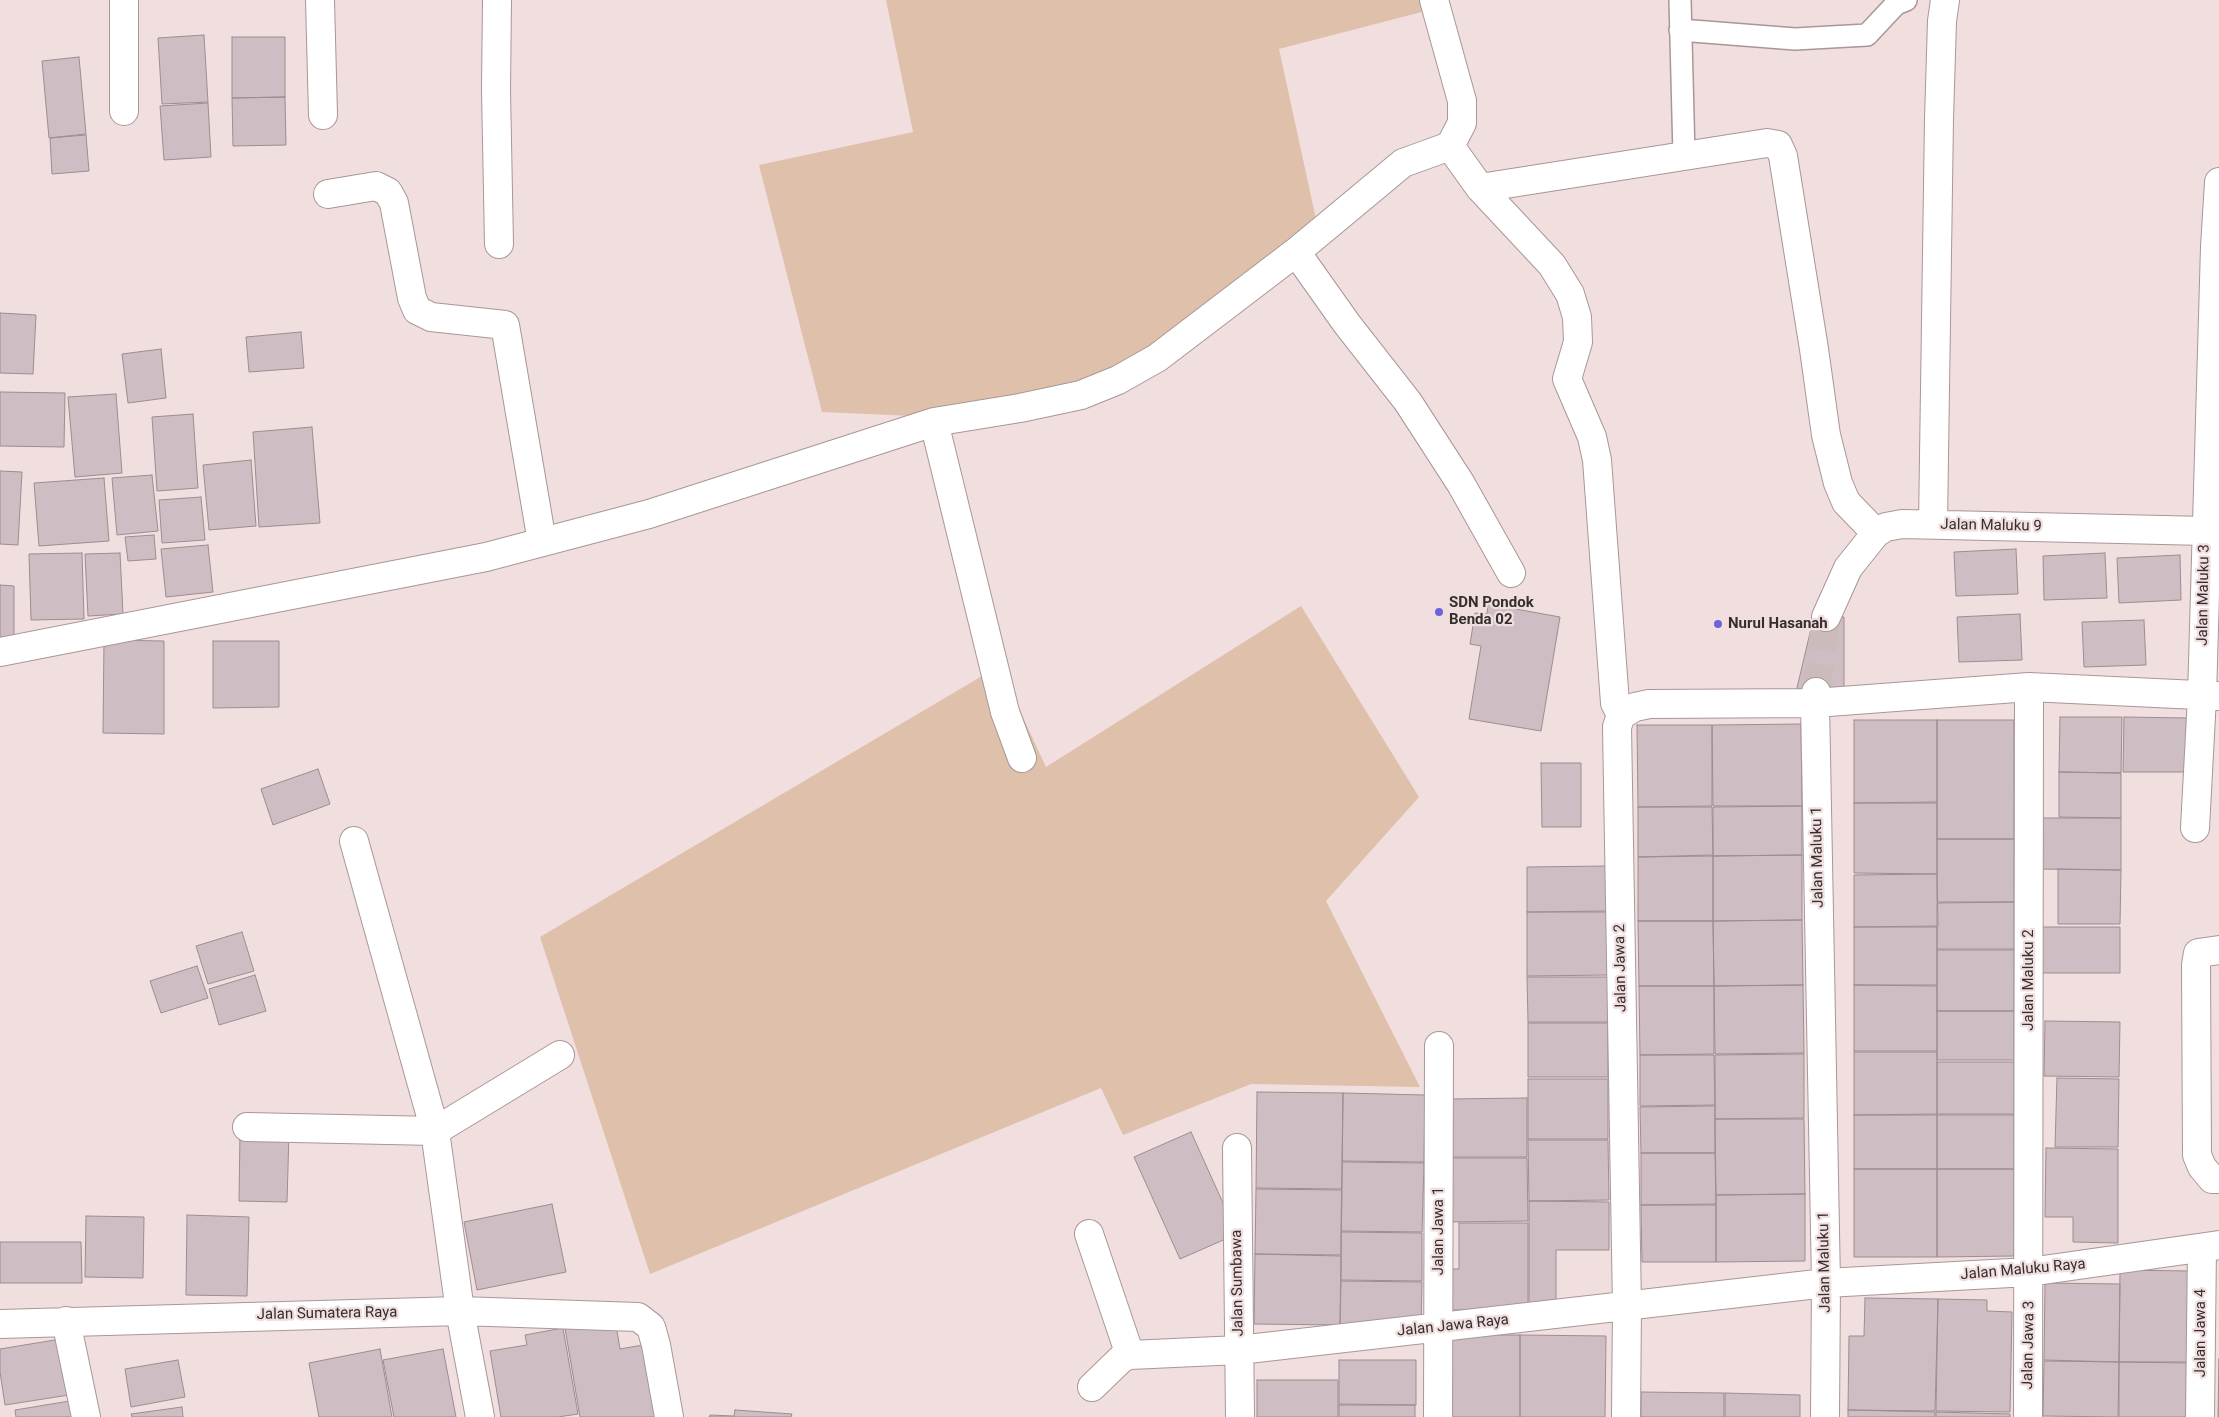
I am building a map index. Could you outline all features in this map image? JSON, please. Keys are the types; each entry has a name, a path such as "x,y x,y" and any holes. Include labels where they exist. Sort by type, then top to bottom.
{"street":[{"path":"124,0 124,111"},
{"path":"320,0 323,115"},
{"path":"497,0 496,90 499,244"},
{"path":"0,652 486,557 649,514 934,422 1020,408 1081,395 1118,380 1157,358 1296,252 1403,163 1450,146 1462,123 1462,101 1434,0"},
{"path":"1933,524 1939,119 1942,21 1945,0"},
{"path":"1480,188 1767,143 1778,145 1783,156 1826,435 1838,484 1846,502 1876,534"},
{"path":"1450,146 1480,188 1552,265 1570,294 1577,317 1578,342 1567,379 1592,437 1597,460 1615,703 1621,716 1634,707 1649,704 2029,687 2210,697"},
{"name":"Jalan Maluku 3","path":"2195,828 2210,697 2206,531 2214,247 2219,182"},
{"path":"328,194 376,186 388,192 394,203 412,298 417,310 431,317 505,325 542,542"},
{"path":"1296,252 1347,324 1408,402 1461,484 1511,573"},
{"path":"934,422 1005,712 1022,758"},
{"name":"Jalan Maluku 9","path":"1826,616 1848,568 1876,534 1886,527 1902,524 1933,524 2206,531"},
{"name":"Jalan Maluku 2","path":"2029,687 2030,1272"},
{"name":"Jalan Maluku 1","path":"1815,697 1826,1283 1825,1417"},
{"name":"Jalan Jawa 2","path":"1621,716 1617,727 1627,1307 1626,1417"},
{"path":"354,841 435,1130 460,1311 480,1417"},
{"path":"2219,950 2198,953 2196,964 2197,1155 2202,1167 2212,1180 2219,1179"},
{"name":"Jalan Jawa 1","path":"1438,1417 1439,1046"},
{"path":"247,1127 435,1130 560,1055"},
{"name":"Jalan Sumbawa","path":"1237,1148 1240,1417"},
{"path":"1089,1234 1130,1355 1122,1358 1092,1387"},
{"name":"Jalan Maluku Raya","path":"1826,1283 2030,1272 2210,1247"},
{"name":"Jalan Jawa 4","path":"2200,1417 2210,1247"},
{"name":"Jalan Jawa 3","path":"2028,1417 2030,1272"},
{"name":"Jalan Jawa Raya","path":"1130,1355 1239,1350 1826,1283"},
{"name":"Jalan Sumatera Raya","path":"0,1324 460,1311 638,1317 651,1326 669,1417"},
{"path":"66,1321 86,1417"}],"lane":[{"path":"1680,0 1684,155"},
{"path":"1680,30 1796,39 1867,36 1896,4 1906,0"}],"shaded area":[{"path":"886,0 1435,0 1437,8 1279,49 1316,219 1121,388 959,418 822,412 759,165 913,132"},
{"path":"1301,606 1419,797 1326,901 1420,1087 1251,1084 1123,1135 1101,1088 650,1274 540,937 999,666 1046,767"}],"building":[{"path":"204,35 208,102 162,104 158,38"},
{"path":"232,37 285,37 285,97 232,98"},
{"path":"79,57 86,134 49,138 42,61"},
{"path":"285,97 286,145 233,146 232,98"},
{"path":"208,103 211,157 164,160 160,106"},
{"path":"86,135 89,171 52,174 50,138"},
{"path":"0,313 36,315 33,374 0,373"},
{"path":"301,332 304,368 249,372 246,337"},
{"path":"161,349 166,398 128,403 122,354"},
{"path":"0,392 65,393 64,447 0,446"},
{"path":"116,394 122,473 75,477 68,397"},
{"path":"193,414 198,488 157,491 152,417"},
{"path":"312,427 320,523 259,527 253,432"},
{"path":"251,460 256,526 209,530 203,465"},
{"path":"0,471 22,472 18,545 0,544"},
{"path":"152,475 158,531 117,535 112,478"},
{"path":"104,478 109,541 39,546 34,483"},
{"path":"201,497 205,540 162,543 159,500"},
{"path":"154,535 156,559 128,561 125,537"},
{"path":"208,545 213,592 166,597 161,549"},
{"path":"2016,549 2018,594 1956,596 1954,552"},
{"path":"82,553 84,619 31,620 29,554"},
{"path":"120,553 123,614 88,616 85,554"},
{"path":"2105,553 2107,598 2044,600 2043,556"},
{"path":"2180,555 2181,600 2119,603 2117,558"},
{"path":"0,585 14,586 14,637 0,637"},
{"path":"1488,604 1560,617 1541,731 1469,719 1481,646 1470,644 1475,613 1487,614"},
{"path":"2020,614 2022,660 1959,662 1957,617"},
{"path":"1814,616 1844,617 1844,692 1796,692"},
{"path":"2144,620 2146,665 2084,667 2082,622"},
{"path":"104,640 164,641 164,734 103,733"},
{"path":"213,641 279,641 279,707 213,708"},
{"path":"2060,717 2122,717 2121,773 2059,772"},
{"path":"2124,717 2189,718 2189,772 2123,772"},
{"path":"1854,720 1937,720 1937,802 1854,803"},
{"path":"1937,720 2014,720 2014,839 1937,839"},
{"path":"1801,724 1802,806 1713,806 1712,725"},
{"path":"1637,725 1712,725 1712,806 1638,807"},
{"path":"1541,763 1581,763 1581,827 1542,827"},
{"path":"318,769 330,804 273,825 261,789"},
{"path":"2059,772 2121,773 2121,818 2059,817"},
{"path":"1854,803 1937,803 1937,874 1854,873"},
{"path":"1802,806 1802,855 1713,856 1713,807"},
{"path":"1638,807 1712,807 1713,855 1638,857"},
{"path":"2038,818 2121,818 2121,870 2038,869"},
{"path":"1937,839 2014,839 2014,902 1937,902"},
{"path":"1802,855 1802,920 1713,921 1713,856"},
{"path":"1713,856 1713,921 1638,921 1638,857"},
{"path":"1607,866 1608,911 1527,912 1527,867"},
{"path":"2058,869 2121,870 2120,924 2058,924"},
{"path":"1937,874 1938,926 1854,927 1854,875"},
{"path":"2014,902 2014,949 1937,949 1937,903"},
{"path":"1527,912 1608,912 1608,975 1527,976"},
{"path":"1802,920 1803,985 1714,986 1713,921"},
{"path":"1638,921 1713,921 1714,986 1639,986"},
{"path":"1854,927 1937,927 1937,985 1854,985"},
{"path":"2041,927 2120,927 2120,973 2041,973"},
{"path":"242,932 254,971 208,984 196,946"},
{"path":"1937,950 2014,950 2014,1011 1937,1011"},
{"path":"197,966 208,998 161,1013 150,981"},
{"path":"255,975 266,1011 219,1025 209,989"},
{"path":"1527,977 1608,977 1608,1022 1528,1022"},
{"path":"1803,985 1804,1053 1715,1054 1714,986"},
{"path":"1854,985 1937,986 1937,1051 1854,1051"},
{"path":"1639,986 1714,986 1714,1054 1640,1055"},
{"path":"1937,1011 2014,1011 2014,1060 1937,1060"},
{"path":"2045,1021 2120,1022 2119,1077 2044,1076"},
{"path":"1528,1023 1608,1023 1608,1077 1528,1077"},
{"path":"1854,1052 1937,1052 1937,1114 1854,1115"},
{"path":"1804,1054 1804,1118 1715,1119 1715,1055"},
{"path":"1640,1055 1714,1055 1715,1105 1640,1106"},
{"path":"1937,1062 2014,1062 2014,1114 1937,1114"},
{"path":"2057,1078 2119,1079 2118,1147 2055,1147"},
{"path":"1528,1079 1608,1079 1608,1139 1528,1139"},
{"path":"1257,1092 1343,1093 1342,1189 1256,1188"},
{"path":"1343,1093 1425,1095 1424,1162 1342,1161"},
{"path":"1527,1098 1527,1157 1449,1157 1448,1099"},
{"path":"1715,1106 1715,1153 1641,1153 1640,1107"},
{"path":"1854,1115 1937,1115 1937,1169 1854,1169"},
{"path":"1937,1115 2014,1115 2014,1169 1937,1169"},
{"path":"1715,1119 1804,1119 1805,1194 1716,1195"},
{"path":"240,1132 289,1133 287,1202 239,1201"},
{"path":"1191,1132 1237,1234 1180,1259 1134,1157"},
{"path":"1528,1140 1608,1140 1609,1200 1529,1201"},
{"path":"2046,1148 2118,1149 2118,1243 2073,1242 2073,1217 2045,1217"},
{"path":"1641,1153 1715,1153 1716,1204 1641,1205"},
{"path":"1449,1158 1527,1158 1528,1221 1449,1222"},
{"path":"1342,1162 1424,1163 1422,1232 1341,1231"},
{"path":"1854,1169 1937,1169 1937,1257 1854,1257"},
{"path":"1937,1169 2014,1169 2014,1256 1937,1257"},
{"path":"1256,1189 1342,1190 1341,1255 1255,1254"},
{"path":"1805,1194 1805,1261 1716,1262 1716,1195"},
{"path":"1529,1201 1609,1202 1609,1250 1556,1250 1556,1310 1529,1310"},
{"path":"552,1204 566,1272 477,1290 464,1222"},
{"path":"1641,1205 1716,1205 1716,1262 1642,1262"},
{"path":"187,1215 249,1217 247,1296 186,1295"},
{"path":"86,1216 144,1217 143,1278 85,1277"},
{"path":"1459,1223 1528,1223 1528,1310 1449,1310 1448,1269 1459,1269"},
{"path":"1341,1232 1422,1233 1422,1281 1341,1280"},
{"path":"0,1242 81,1242 82,1283 0,1283"},
{"path":"1255,1254 1341,1256 1340,1325 1254,1324"},
{"path":"2120,1270 2191,1271 2190,1362 2119,1362"},
{"path":"1341,1281 1422,1282 1421,1326 1340,1325"},
{"path":"2045,1283 2120,1284 2119,1362 2044,1360"},
{"path":"1865,1298 1938,1299 1935,1411 1848,1410 1849,1336 1864,1336"},
{"path":"1938,1299 1987,1300 1987,1311 2012,1312 2010,1412 1936,1411"},
{"path":"615,1319 620,1349 649,1344 661,1417 580,1417 565,1328"},
{"path":"563,1328 578,1414 558,1417 501,1417 490,1351 527,1345 525,1335"},
{"path":"1450,1335 1520,1335 1520,1417 1449,1417"},
{"path":"1520,1335 1606,1336 1605,1417 1520,1417"},
{"path":"61,1339 69,1395 5,1405 0,1372 0,1349"},
{"path":"380,1349 392,1417 319,1417 309,1363"},
{"path":"443,1349 456,1417 394,1417 383,1360"},
{"path":"2219,1359 2219,1417 2218,1417"},
{"path":"178,1360 185,1397 131,1407 125,1369"},
{"path":"1339,1360 1416,1360 1416,1405 1339,1404"},
{"path":"2044,1361 2119,1362 2118,1417 2043,1416"},
{"path":"2119,1362 2190,1363 2189,1417 2119,1417"},
{"path":"1257,1380 1338,1380 1338,1417 1257,1417"},
{"path":"1641,1392 1724,1393 1724,1417 1641,1417"},
{"path":"1725,1393 1800,1395 1800,1417 1725,1417"},
{"path":"76,1400 79,1417 16,1417 15,1410"},
{"path":"1339,1405 1415,1405 1415,1417 1339,1417"},
{"path":"182,1407 183,1417 132,1417 131,1414"},
{"path":"735,1410 792,1414 791,1417 709,1417 710,1415 734,1416"},
{"path":"1848,1410 1935,1412 1935,1417 1848,1417"},
{"path":"1936,1412 2010,1414 2010,1417 1936,1417"}],"tunnel":[{"path":"1816,692 1826,617"}],"place":[{"name":"SDN Pondok Benda 02","path":"1439,612"},
{"name":"Nurul Hasanah","path":"1718,624"}]}
